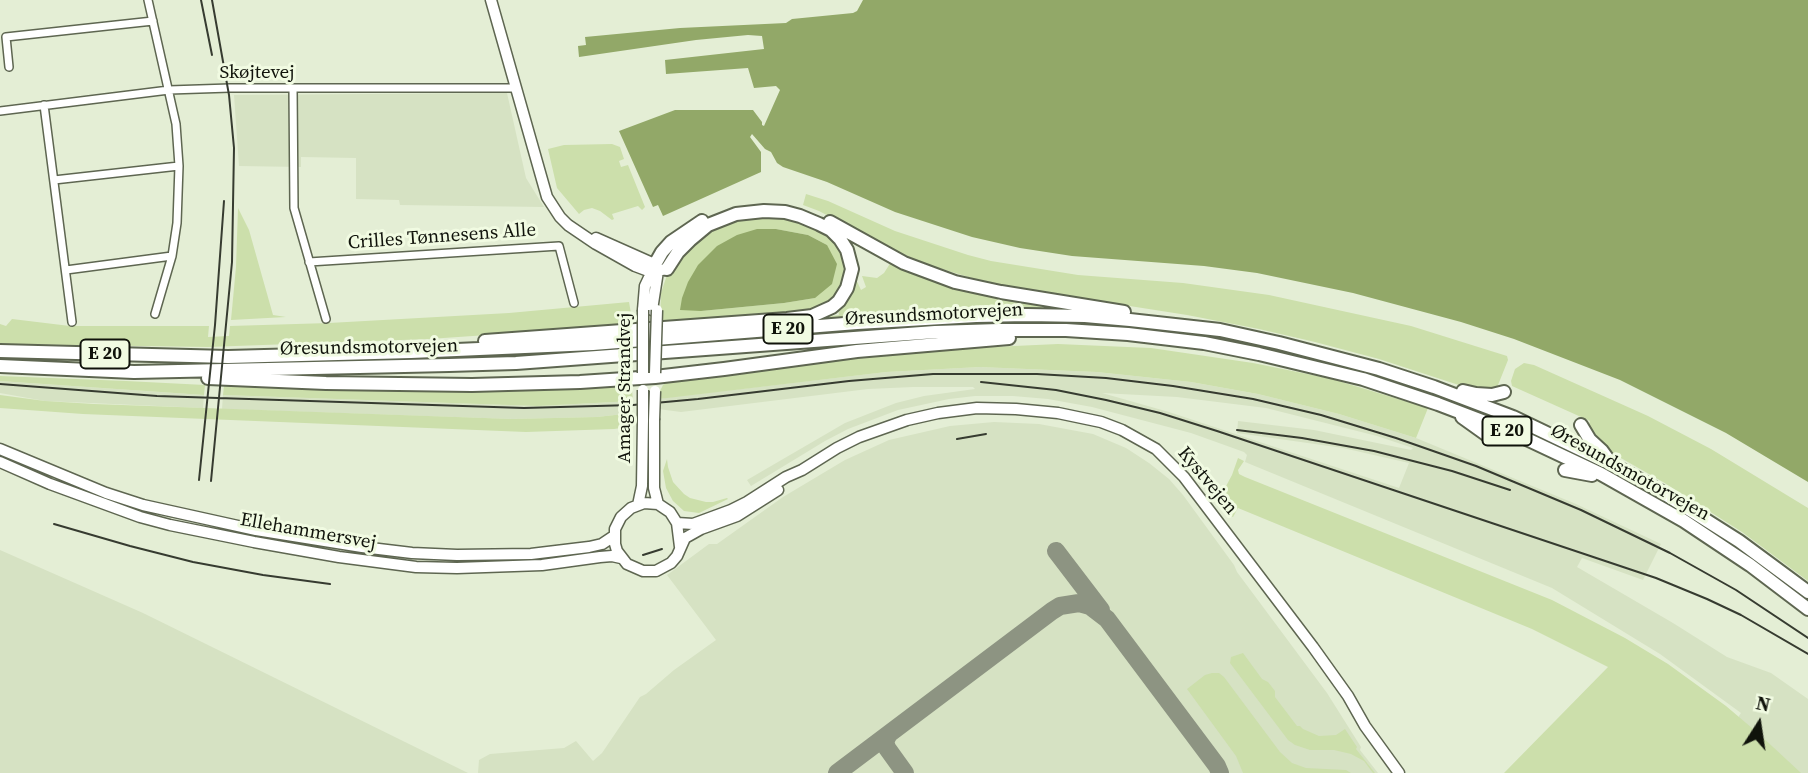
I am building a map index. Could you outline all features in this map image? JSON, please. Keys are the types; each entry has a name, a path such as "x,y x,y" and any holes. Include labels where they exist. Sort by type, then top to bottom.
{"highway":[{"path":"657,269 662,252 671,242 707,218 745,206 775,205 811,213 904,263 955,282 1220,330"},
{"path":"355,352 806,317 821,313 839,301 847,288 852,269 847,250 831,230 800,216 764,211 736,214 709,225 657,269"},
{"name":"Øresundsmotorvejen","path":"0,351 218,357 411,352 580,345 976,316 1085,316 1220,330 1339,358 1434,387 1513,417 1613,465 1698,514 1808,592"},
{"name":"Øresundsmotorvejen","path":"0,366 134,372 516,363 986,330 1066,330 1170,339 1259,354 1363,379 1514,433 1617,483 1684,521 1808,609"},
{"path":"134,372 245,380 472,385 649,380 857,351 1001,338 1170,339"},
{"path":"1434,387 1452,387 1476,394 1492,395 1504,392"},
{"path":"1438,404 1440,408 1461,416 1490,437"},
{"path":"1581,425 1590,440 1613,465"},
{"path":"1565,470 1583,472 1617,483"}],"street":[{"path":"148,0 176,124 179,166 177,223 172,256 155,314"},
{"path":"491,0 540,176 555,200 574,222 597,238 657,269"},
{"path":"9,67 6,37 153,21"},
{"path":"293,88 294,208 326,319"},
{"name":"Skøjtevej","path":"0,111 169,90 515,88"},
{"path":"44,105 72,321"},
{"path":"54,180 179,166"},
{"name":"Crilles Tønnesens Alle","path":"309,262 559,246 574,303"},
{"path":"66,270 172,256"},
{"name":"Amager Strandvej","path":"638,505 642,486 643,420 655,344 645,286 657,269"},
{"name":"Amager Strandvej","path":"657,269 659,288 651,310 649,380 654,420 654,488 658,504"},
{"name":"Kystvejen","path":"677,523 693,524 720,515 747,502 837,448 907,420 976,408 1058,413 1101,422 1156,449 1184,477 1313,647 1399,773"},
{"name":"Ellehammersvej","path":"0,449 106,493 143,505 256,530 362,547 412,553 531,554 589,547 602,544 614,536"},
{"name":"Ellehammersvej","path":"0,462 50,484 170,525 356,559 416,567 489,568 542,565 612,556 621,558"},
{"name":"Kystvejen","path":"680,547 685,538 701,529 753,507 795,478 802,470"},
{"path":"50,484 54,472"},
{"path":"658,504 670,512 677,523 680,547 677,556 671,563 656,570 635,569 621,558 617,551 614,536 617,523 626,512 638,505 658,504"},
{"path":"139,516 143,505"}],"shaded area":[{"path":"863,0 1808,0 1808,482 1726,433 1620,380 1514,339 1353,293 1257,273 1204,266 1072,256 972,237 895,212 827,182 783,167 752,134 750,137 761,152 761,172 663,216 658,205 653,207 619,131 675,110 753,110 764,126 780,90 776,86 754,88 748,68 666,74 665,60 764,49 762,36 696,40 579,57 578,46 586,45 585,37 680,28 786,23 792,19 853,13"},
{"path":"507,93 526,178 544,207 400,205 399,200 356,199 356,158 301,157 301,167 239,166 234,95"},
{"path":"612,144 620,147 624,159 619,161 621,167 628,165 645,207 642,210 638,206 612,214 612,220 592,208 579,214 557,188 548,149 564,145"},
{"path":"806,194 895,231 991,261 1078,275 1183,283 1269,295 1411,326 1507,356 1508,360 1496,390 1468,388 1379,359 1259,329 982,281 925,264 803,205"},
{"path":"238,208 249,230 273,315 286,317 231,320"},
{"path":"753,216 784,217 827,234 844,257 846,273 834,298 820,307 804,312 660,323 661,293 667,275 679,258 703,235 734,220","holes":["776,229 808,235 827,245 815,298 701,311"]},
{"path":"757,229 776,229 808,235 827,245 837,264 832,284 815,298 701,311 680,310 688,282 698,265 717,246 737,235"},
{"path":"891,262 1100,311 1000,308 883,313 811,321 839,315 838,310 831,311 854,275 861,290 866,287 862,276 877,278"},
{"path":"629,302 633,325 429,339 208,347 0,344 0,324 6,326 12,319 70,326 209,326 208,337 229,336 230,326 509,313"},
{"path":"1058,344 1151,348 1253,363 1332,379 1428,408 1416,438 1339,414 1258,394 1191,382 1097,372 980,367 886,372 659,399 663,385 669,381 743,374 877,354"},
{"path":"1524,363 1648,416 1711,449 1808,508 1808,581 1742,532 1605,449 1587,429 1590,421 1512,386 1515,369"},
{"path":"980,367 1097,372 1191,382 1258,394 1339,414 1416,438 1576,504 1661,544 1643,580 1582,558 1577,567 1727,657 1771,673 1808,699 1808,773 1796,773 1737,719 1741,713 1660,654 1552,588 1245,462 1247,455 1244,452 1191,433 1092,407 1048,399 975,396 949,399 898,410 848,429 751,486 747,480 845,423 896,403 975,389 868,389 681,412 658,409 659,399 671,397 886,372","holes":["1102,393 1177,397 1266,408 1377,436 1413,448 1411,450 1314,430 1238,421 1237,433 1343,448 1409,463 1399,488 1169,412"]},
{"path":"0,376 205,385 204,395 0,381"},
{"path":"0,381 204,395 203,408 45,401 0,393"},
{"path":"621,384 632,390 633,401 537,406 223,395 224,386 444,390"},
{"path":"0,395 94,404 512,419 624,414 627,427 526,432 83,414 0,408"},
{"path":"223,395 537,406 633,401 633,413 597,417 512,419 222,409"},
{"path":"994,422 1039,424 1093,434 1126,448 1169,479 1327,693 1361,747 1360,750 1378,773 478,773 479,760 490,754 564,748 576,741 593,761 602,753 640,697 716,640 667,575 709,544 717,544 783,497 845,460 889,440 950,426"},
{"path":"1238,458 1244,461 1238,470 1239,474 1245,477 1552,600 1625,638 1668,664 1726,706 1801,773 1504,773 1608,667 1532,629 1238,508 1233,517 1228,515 1190,467 1191,463 1196,465 1213,487 1222,490 1232,475"},
{"path":"667,459 673,482 690,498 706,502 728,499 699,513 684,511 673,501 666,488 663,471"},
{"path":"0,550 143,613 468,773 0,773"},
{"path":"1243,653 1262,679 1275,691 1275,697 1297,726 1319,736 1336,735 1345,729 1356,749 1375,773 1364,761 1351,754 1334,750 1310,750 1288,740 1230,663 1231,657"},
{"path":"1212,673 1219,673 1224,677 1280,752 1292,763 1306,768 1346,770 1351,773 1243,773 1236,756 1187,689"}],"taxiway":[{"path":"1056,551 1101,610"},
{"path":"837,773 1052,611 1060,606 1079,603 1090,606 1107,619 1220,773"},
{"path":"889,734 885,741 887,748 905,773"}],"railway":[{"path":"201,0 212,55"},
{"path":"211,481 232,262 234,148 229,95 212,0"},
{"path":"199,480 215,325 224,201"},
{"path":"0,384 157,396 524,408 633,405 933,374 1037,374 1173,386 1253,399 1321,415 1476,466 1581,510 1670,553 1736,590 1808,638"},
{"path":"981,382 1056,390 1106,400 1217,431 1656,578 1741,615 1808,654"},
{"path":"1237,430 1374,451 1452,471 1510,490"},
{"path":"957,439 986,434"},
{"path":"54,524 193,562 330,584"},
{"path":"643,555 662,549"}]}
